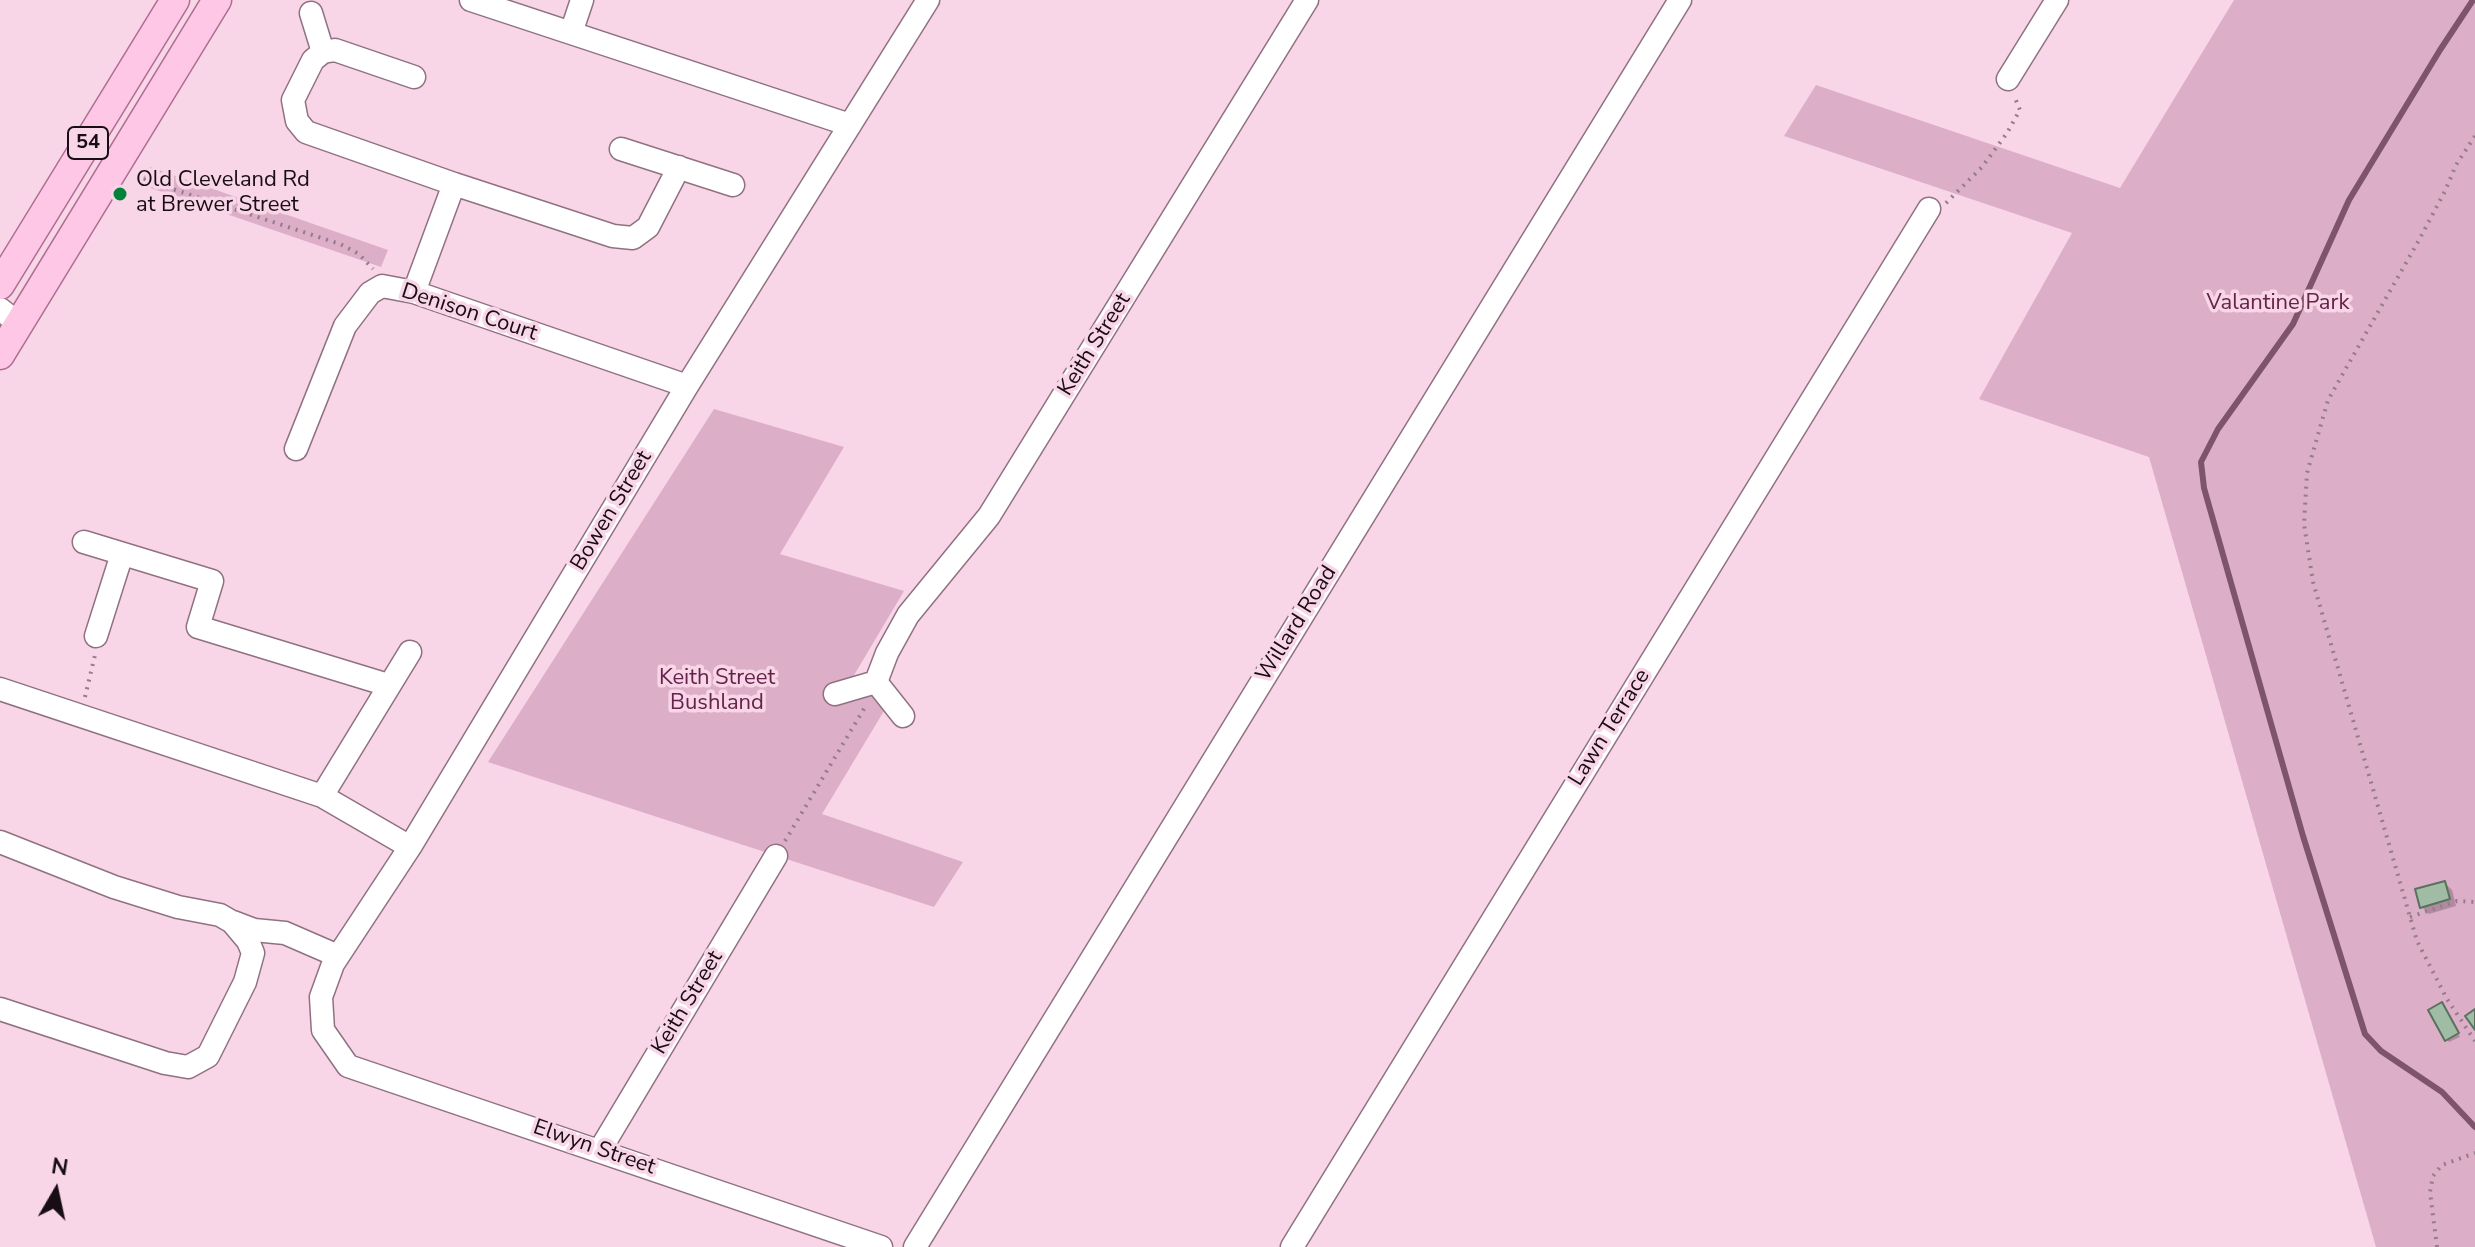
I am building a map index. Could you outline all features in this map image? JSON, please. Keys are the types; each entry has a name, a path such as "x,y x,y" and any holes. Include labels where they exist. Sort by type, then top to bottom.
{"main road":[{"name":"54","path":"0,285 175,0"},
{"name":"54","path":"0,355 9,317 217,0"}],"street":[{"path":"471,0 850,125"},
{"path":"571,33 582,0"},
{"name":"Bowen Street","path":"323,1030 321,997 335,960 410,847 687,386 928,0"},
{"name":"Keith Street","path":"876,682 887,653 908,615 989,516 1307,0"},
{"name":"Willard Road","path":"915,1247 1680,0"},
{"path":"2008,79 2057,0"},
{"path":"311,13 323,52"},
{"path":"414,77 335,50 323,52 313,60 293,100 297,121 306,132 613,236 633,238 648,227 679,167"},
{"path":"621,149 733,185"},
{"path":"414,292 454,184"},
{"name":"Lawn Terrace","path":"1292,1247 1929,209"},
{"name":"Denison Court","path":"296,449 345,326 370,293 382,286 414,292 687,386"},
{"path":"84,542 212,581 198,627 388,685"},
{"path":"96,636 122,554"},
{"path":"322,796 410,652"},
{"path":"835,694 876,682 903,716"},
{"path":"0,689 322,796 410,847"},
{"path":"0,842 114,887 178,907 220,915 254,930 285,933 335,960"},
{"name":"Keith Street","path":"600,1150 776,856"},
{"path":"232,922 248,941 253,953"},
{"path":"0,1009 165,1063 188,1067 208,1056 245,982 253,953 261,946 279,943 335,960"},
{"name":"Elwyn Street","path":"323,1030 348,1066 881,1247"}],"path":[{"path":"1929,209 1948,202 1982,167 2007,133 2020,110 2008,79"},
{"path":"2475,136 2456,165 2419,240 2328,400 2307,473 2304,524 2313,582 2417,941 2447,999 2475,1041"},
{"path":"136,177 340,244 371,264 382,286"},
{"path":"83,715 85,689 98,646 96,636"},
{"path":"776,856 863,711 876,682"},
{"path":"2410,917 2457,901 2475,902"},
{"path":"2437,1247 2430,1192 2433,1176 2442,1165 2475,1153"}],"green space":[{"name":"Valantine Park","path":"2234,0 2475,0 2475,1247 2376,1247 2149,457 1979,399 2072,233 1784,136 1816,85 2120,188"},
{"path":"150,167 388,250 381,267 139,184"},
{"name":"Keith Street Bushland","path":"714,409 844,447 780,554 904,591 853,677 896,691 822,814 963,862 934,907 488,762"}],"building":[{"path":"2445,881 2450,899 2420,908 2415,889"},
{"path":"2442,1002 2459,1033 2445,1041 2428,1010"},
{"path":"2475,1009 2475,1030 2465,1016"}],"waterway":[{"path":"2473,0 2349,200 2293,324 2218,429 2201,462 2204,488 2303,836 2365,1034 2381,1051 2442,1092 2475,1127"}],"place":[{"name":"Old Cleveland Rd at Brewer Street","path":"120,194"}]}
